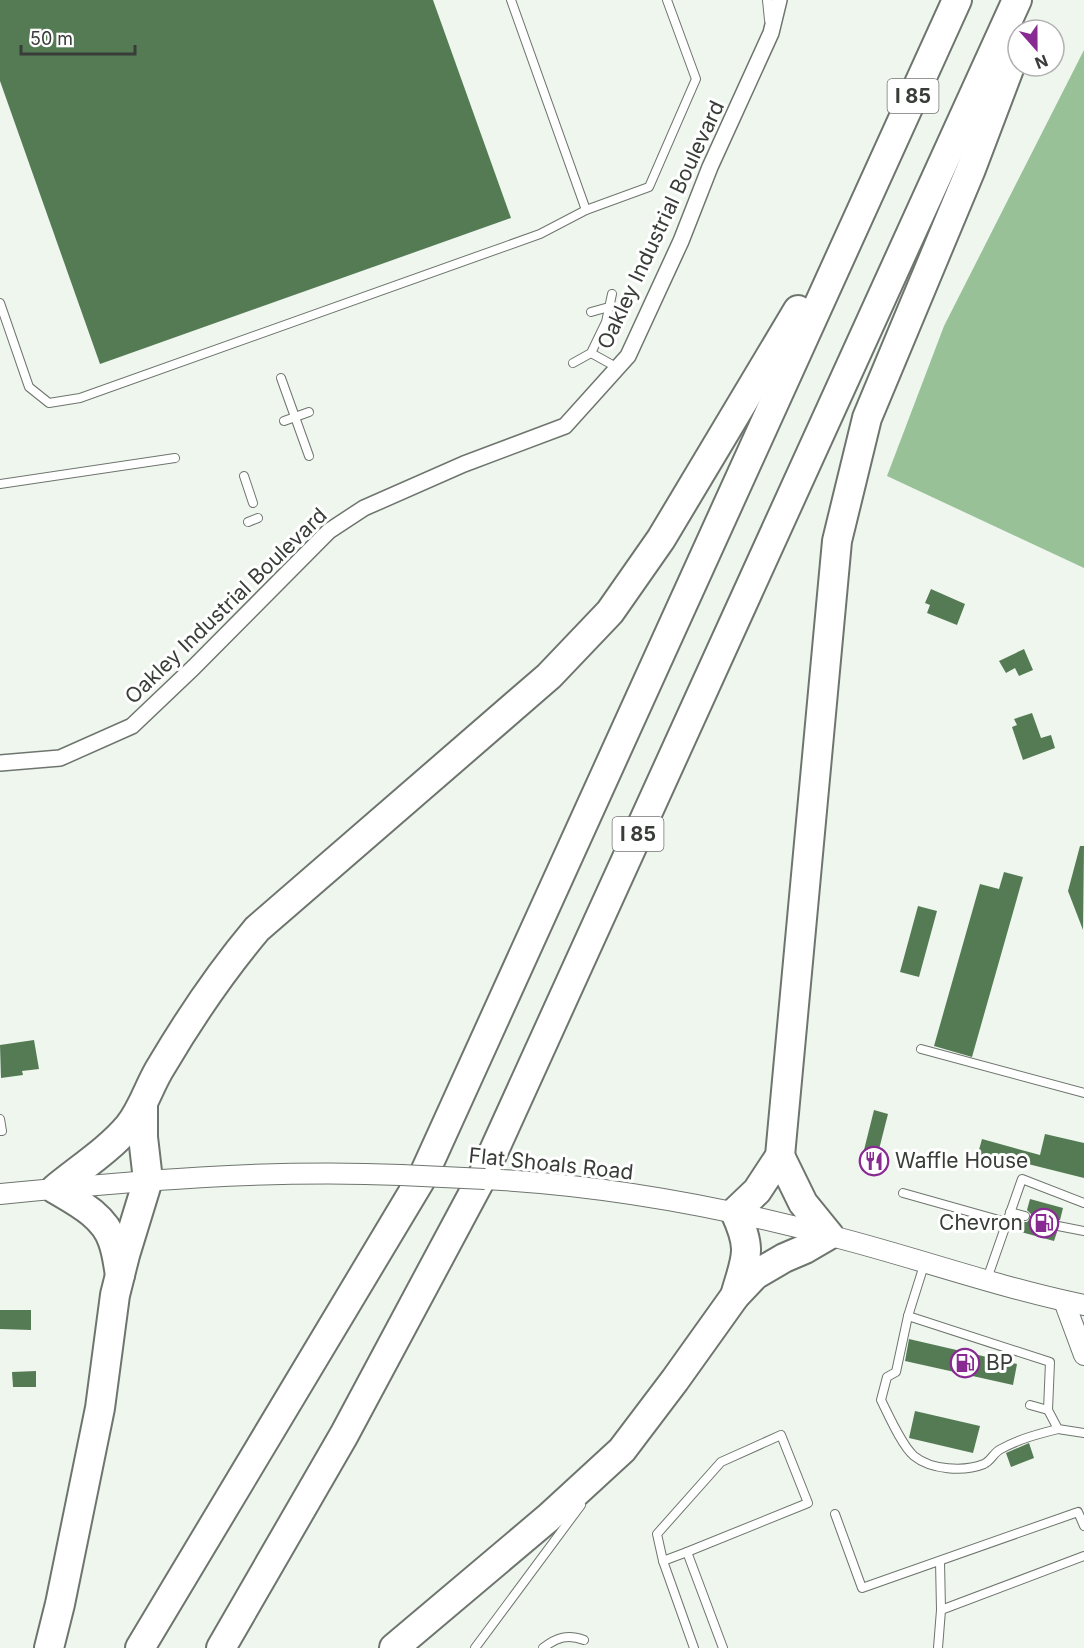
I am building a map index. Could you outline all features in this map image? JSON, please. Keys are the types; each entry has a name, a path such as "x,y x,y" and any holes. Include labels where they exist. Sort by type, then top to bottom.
{"highway":[{"name":"I 85","path":"140,1648 424,1174 957,0"},
{"name":"I 85","path":"221,1648 344,1435 481,1179 1017,0"},
{"path":"1028,18 1035,0"},
{"path":"735,1296 748,1251 745,1233 735,1212 757,1191 780,1156 837,541 867,418 971,169 1006,77"},
{"path":"120,1275 114,1243 107,1228 80,1204 55,1189 117,1139 143,1105 157,1072 195,1010 224,968 257,929 549,676 610,612 661,539 869,192"},
{"path":"49,1648 100,1408 115,1295 140,1200 148,1180 143,1137 143,1105"},
{"path":"394,1648 548,1518 621,1450 735,1296 755,1275 829,1235 802,1203 780,1156"}],"street":[{"name":"Oakley Industrial Boulevard","path":"0,763 60,758 132,726 329,531 374,503 465,464 565,426 628,357 771,33 779,0"},
{"name":"Flat Shoals Road","path":"0,1194 148,1180 270,1173 331,1172 541,1182 735,1212 829,1235 1084,1305"},
{"path":"1064,1301 1084,1355"}],"lane":[{"path":"512,0 586,210"},
{"path":"0,303 29,387 49,403 80,398 540,234 586,210 649,187 696,79 667,0"},
{"path":"767,0 771,33"},
{"path":"573,363 591,353 606,322 612,294"},
{"path":"591,312 609,307"},
{"path":"591,353 618,368"},
{"path":"281,378 309,456"},
{"path":"284,421 309,412"},
{"path":"0,484 176,458"},
{"path":"244,476 253,503"},
{"path":"248,522 258,518"},
{"path":"921,1049 1084,1093"},
{"path":"0,1119 2,1131 0,1131"},
{"path":"987,1279 1022,1179 1084,1203"},
{"path":"903,1193 1006,1222"},
{"path":"1010,1212 1025,1216"},
{"path":"1058,1226 1084,1231"},
{"path":"926,1262 908,1316 896,1372 887,1377 880,1400 913,1455 939,1467 967,1469 987,1463 998,1450 1026,1437 1058,1429 1084,1433"},
{"path":"908,1316 1050,1362 1048,1410 1058,1429"},
{"path":"1030,1405 1048,1410"},
{"path":"663,1561 808,1503 781,1435 721,1462 657,1534 663,1561 694,1648"},
{"path":"594,1487 621,1450"},
{"path":"475,1648 587,1496"},
{"path":"835,1514 862,1588 1078,1512 1084,1526"},
{"path":"687,1552 723,1648"},
{"path":"941,1610 1084,1556"},
{"path":"938,1648 941,1610 940,1561"},
{"path":"543,1648 567,1636 584,1640"}],"green space":[{"path":"1084,50 1084,568 887,476 944,326"}],"building":[{"path":"0,0 433,0 511,218 100,364 0,81"},
{"path":"931,589 965,604 957,625 927,613 930,605 925,603"},
{"path":"1024,649 1033,670 1019,676 1015,668 1006,673 999,661"},
{"path":"1032,713 1041,738 1051,735 1055,748 1023,760 1012,727 1017,725 1014,719"},
{"path":"1080,846 1084,846 1083,930 1068,891"},
{"path":"1004,872 1023,877 972,1057 934,1046 980,884 999,889"},
{"path":"918,906 937,911 919,977 900,972"},
{"path":"34,1040 39,1069 22,1071 23,1075 1,1078 0,1045"},
{"path":"874,1110 888,1114 875,1165 861,1162"},
{"path":"1045,1134 1084,1143 1084,1178 1020,1162 1018,1168 977,1157 982,1139 1040,1155"},
{"path":"1030,1199 1063,1208 1060,1220 1052,1224 1057,1232 1054,1241 1021,1232 1023,1222 1031,1218 1027,1210"},
{"path":"0,1310 31,1310 31,1330 0,1329"},
{"path":"909,1339 1017,1364 1013,1385 905,1361"},
{"path":"36,1371 36,1387 13,1387 12,1372"},
{"path":"915,1411 980,1426 973,1453 909,1438"},
{"path":"1029,1443 1034,1458 1011,1467 1006,1453"}],"place":[{"name":"Waffle House","path":"874,1161"},
{"name":"Chevron","path":"1044,1223"},
{"name":"BP","path":"965,1363"}]}
